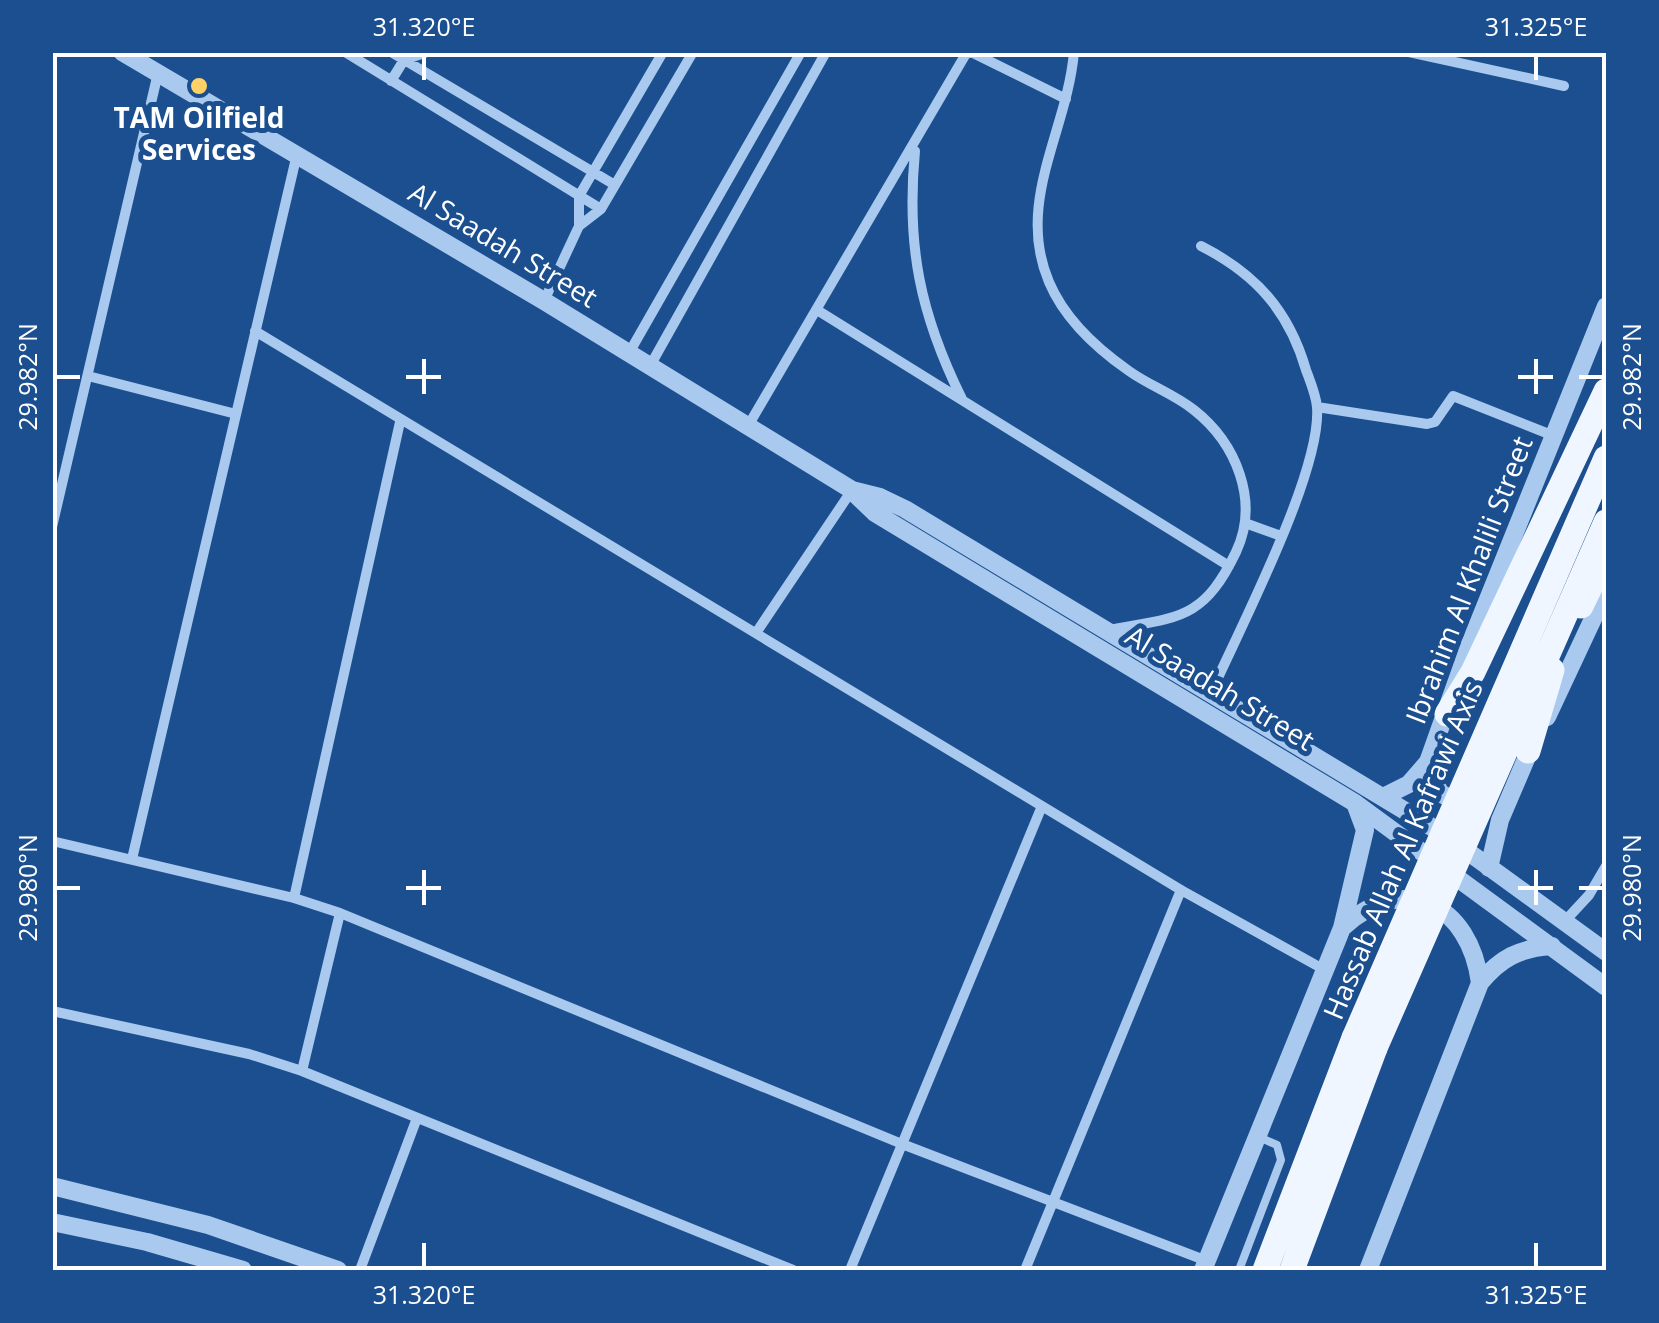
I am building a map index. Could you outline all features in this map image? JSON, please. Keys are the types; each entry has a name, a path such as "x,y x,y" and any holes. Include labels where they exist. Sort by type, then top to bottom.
{"main road":[{"path":"1448,714 1473,672 1606,391"},
{"name":"Hassab Allah Al Kafrawi Axis","path":"1266,1270 1606,458"},
{"name":"Hassab Allah Al Kafrawi Axis","path":"1292,1270 1364,1043 1606,522"},
{"path":"1528,752 1550,674 1606,554"}],"street":[{"name":"Al Saadah Street","path":"122,52 544,301 852,490 875,513 1356,803 1606,986"},
{"path":"345,52 601,208"},
{"path":"391,52 615,185"},
{"path":"391,81 404,60 426,52"},
{"path":"544,301 579,226 580,196 663,52"},
{"path":"579,226 601,208 693,52"},
{"path":"629,353 801,52"},
{"path":"650,366 826,52"},
{"path":"748,426 969,52 1066,99"},
{"path":"1074,52 1066,99 1037,200 1037,241 1048,281 1068,316 1104,352 1154,388 1195,411 1220,436 1247,501 1245,522 1229,566 1202,602 1184,616 1108,630"},
{"path":"1410,52 1564,86"},
{"path":"52,528 158,73"},
{"path":"916,145 910,198 922,303 940,354 964,402"},
{"path":"132,859 298,154"},
{"path":"1202,246 1249,275 1269,295 1298,343 1317,407 1306,472 1211,693"},
{"name":"Ibrahim Al Khalili Street","path":"1383,797 1410,784 1426,764 1606,306"},
{"path":"818,310 1229,566"},
{"path":"255,331 1180,890 1323,968"},
{"path":"88,376 236,414"},
{"path":"1317,407 1427,424 1435,422 1453,396 1554,436"},
{"path":"294,898 400,422"},
{"path":"52,470 65,472"},
{"name":"Al Saadah Street","path":"852,490 905,508 1383,797 1445,835 1606,950"},
{"path":"756,633 852,490"},
{"path":"1245,522 1281,536"},
{"path":"1488,868 1509,797 1528,752 1606,592"},
{"path":"1426,764 1434,784 1458,805 1479,808 1509,797"},
{"path":"52,841 294,898 340,913 1205,1266 1342,928 1364,830 1356,803"},
{"path":"850,1270 1042,806"},
{"path":"1564,922 1589,895 1606,866"},
{"path":"1025,1270 1180,890"},
{"path":"1342,928 1360,911 1382,902 1406,899 1430,905 1451,917 1467,936 1480,983"},
{"path":"302,1071 340,913"},
{"path":"1368,1270 1480,983 1510,954 1552,946"},
{"path":"52,1011 249,1054 302,1071 793,1270"},
{"path":"360,1270 417,1118"},
{"path":"52,1186 208,1225 338,1270"},
{"path":"52,1222 147,1242 243,1270"}],"lane":[{"path":"1239,1270 1281,1160 1277,1145 1259,1138"}],"place":[{"name":"TAM Oilfield Services","path":"199,86"}]}
